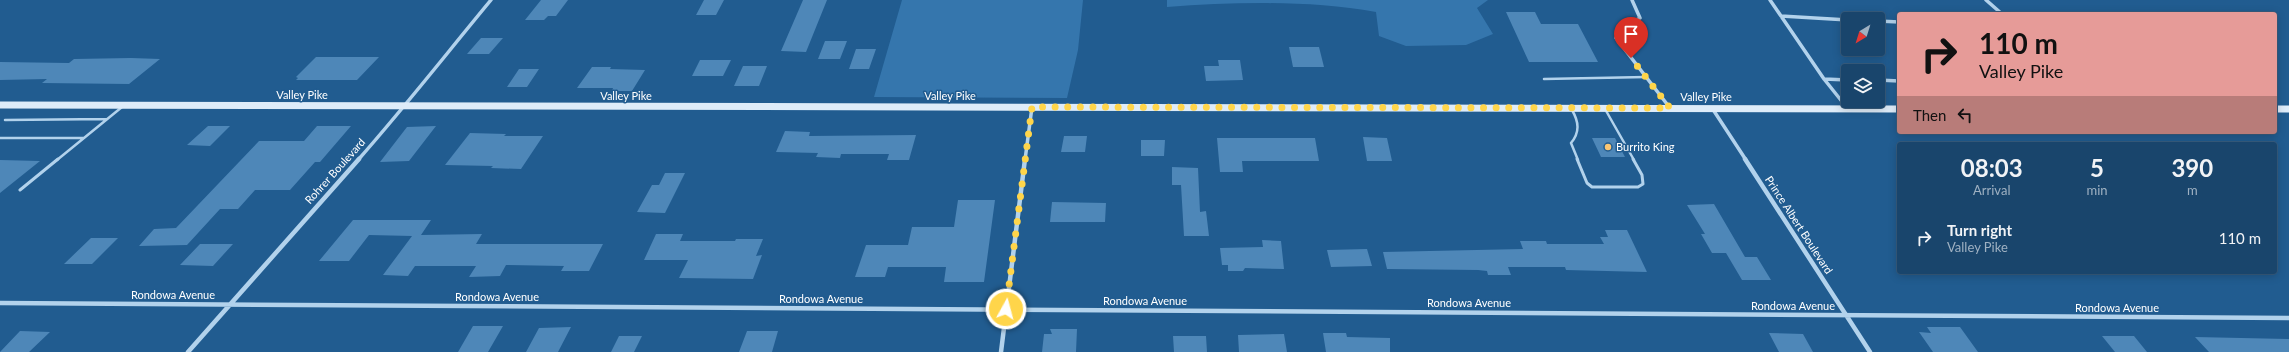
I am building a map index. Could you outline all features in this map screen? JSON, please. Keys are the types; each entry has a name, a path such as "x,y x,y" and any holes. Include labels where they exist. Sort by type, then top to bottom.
{"street":[{"name":"Rohrer Boulevard","path":"188,352 405,107 426,78 492,0"},
{"path":"1632,0 1640,18 1620,28 1616,33 1616,38 1670,108"},
{"path":"1770,0 1824,79 1848,109"},
{"path":"1986,0 2000,12"},
{"path":"1781,16 1841,20"},
{"path":"1885,21 1897,22"},
{"path":"1824,79 1841,80"},
{"path":"1885,80 1897,81"},
{"name":"Valley Pike","path":"0,106 1897,109"},
{"path":"1001,352 1032,107"},
{"name":"Prince Albert Boulevard","path":"1712,108 1870,352"},
{"path":"2277,109 2289,109"},
{"name":"Rondowa Avenue","path":"0,303 2289,318"}],"lane":[{"path":"1544,79 1646,77"},
{"path":"20,190 123,106"},
{"path":"1571,108 1579,122 1577,136 1571,143 1587,183 1592,187 1638,187 1643,184 1642,175 1604,108"},
{"path":"4,120 107,120"},
{"path":"0,138 84,138"}],"shaded area":[{"path":"902,0 1083,0 1078,50 1067,98 874,97"},
{"path":"1167,0 1488,0 1477,8 1493,34 1466,45 1406,46 1379,36 1376,12 1324,5 1272,3 1167,7"}],"building":[{"path":"541,0 568,0 556,16 548,16 544,20 525,20"},
{"path":"704,0 724,0 716,15 696,15"},
{"path":"803,0 827,0 806,52 781,51"},
{"path":"1506,12 1535,12 1541,24 1578,24 1598,62 1529,62"},
{"path":"481,38 503,38 489,54 467,54"},
{"path":"825,41 847,41 840,59 818,59"},
{"path":"1289,47 1319,47 1324,67 1293,67"},
{"path":"856,49 876,49 869,69 849,69"},
{"path":"316,57 379,57 357,80 296,80 298,78 296,77"},
{"path":"74,59 160,59 129,84 42,83 47,79 0,80 0,62 69,63"},
{"path":"700,60 731,60 723,76 692,76"},
{"path":"1218,60 1240,60 1243,80 1206,81 1204,66 1219,66"},
{"path":"743,66 767,66 759,86 734,86"},
{"path":"592,67 645,70 632,91 612,91 613,88 577,88"},
{"path":"519,69 539,69 527,87 507,87"},
{"path":"208,126 230,126 210,146 187,145"},
{"path":"317,126 351,126 320,162 315,162 290,190 255,190 238,209 220,209 187,245 139,246 154,229 176,228 259,141 304,141"},
{"path":"436,126 409,161 380,162 407,127"},
{"path":"785,131 810,132 809,136 916,135 909,160 887,160 889,154 841,154 840,158 816,157 818,153 776,152"},
{"path":"470,133 506,134 504,136 543,136 521,169 491,168 493,166 445,165"},
{"path":"1064,136 1087,136 1085,152 1061,152"},
{"path":"1363,137 1387,138 1392,161 1367,161"},
{"path":"1217,138 1315,138 1319,161 1242,161 1243,172 1220,172"},
{"name":"Burrito King","path":"1592,138 1615,138 1625,157 1601,157"},
{"path":"1141,140 1165,140 1164,156 1141,156"},
{"path":"0,160 40,161 0,193"},
{"path":"1172,167 1198,168 1200,212 1206,211 1209,236 1184,236 1181,185 1172,185"},
{"path":"665,173 685,173 665,213 637,212 652,185 659,185"},
{"path":"958,200 995,200 984,282 944,282 946,267 888,267 885,277 855,277 866,245 908,245 912,227 954,227"},
{"path":"1052,202 1106,203 1105,222 1050,222"},
{"path":"1714,204 1745,257 1757,257 1771,280 1742,280 1726,253 1712,253 1701,234 1705,234 1687,205"},
{"path":"353,220 431,220 421,235 482,234 476,244 603,244 589,271 561,271 564,266 506,265 500,276 469,277 476,266 415,266 408,276 383,275 412,236 369,235 349,261 319,261"},
{"path":"1605,230 1627,230 1647,272 1566,270 1565,267 1508,267 1511,275 1488,275 1487,271 1478,270 1387,269 1383,252 1523,249 1520,241 1546,241 1547,244 1604,244 1600,237 1608,237"},
{"path":"656,234 683,234 680,241 735,241 736,239 763,239 756,256 762,255 753,279 679,278 688,260 644,260"},
{"path":"91,238 118,238 92,264 64,264"},
{"path":"1262,240 1281,241 1284,269 1245,268 1243,271 1228,271 1228,265 1222,265 1220,248 1263,247"},
{"path":"200,244 233,244 213,266 180,265"},
{"path":"1367,249 1372,266 1331,267 1327,250"},
{"path":"473,326 503,326 488,352 458,352"},
{"path":"571,327 558,352 526,352 539,328"},
{"path":"1927,327 1960,327 1978,352 1933,352 1919,332 1931,333"},
{"path":"1050,329 1077,329 1076,352 1042,352 1044,334 1052,334"},
{"path":"20,331 50,332 29,352 0,352"},
{"path":"747,331 778,331 772,352 739,352"},
{"path":"1323,333 1346,333 1347,337 1390,338 1390,352 1326,352"},
{"path":"1769,333 1803,334 1813,352 1779,352"},
{"path":"1284,334 1287,352 1239,352 1238,335"},
{"path":"619,336 642,336 634,352 611,352"},
{"path":"1173,336 1206,336 1207,352 1174,352"},
{"path":"2102,336 2134,336 2147,352 2115,352"},
{"path":"2195,337 2289,339 2289,352 2209,352"}],"place":[{"name":"Burrito King","path":"1608,147"}],"route":[{"path":"1006,309 1032,107 1670,108 1631,58"}]}
